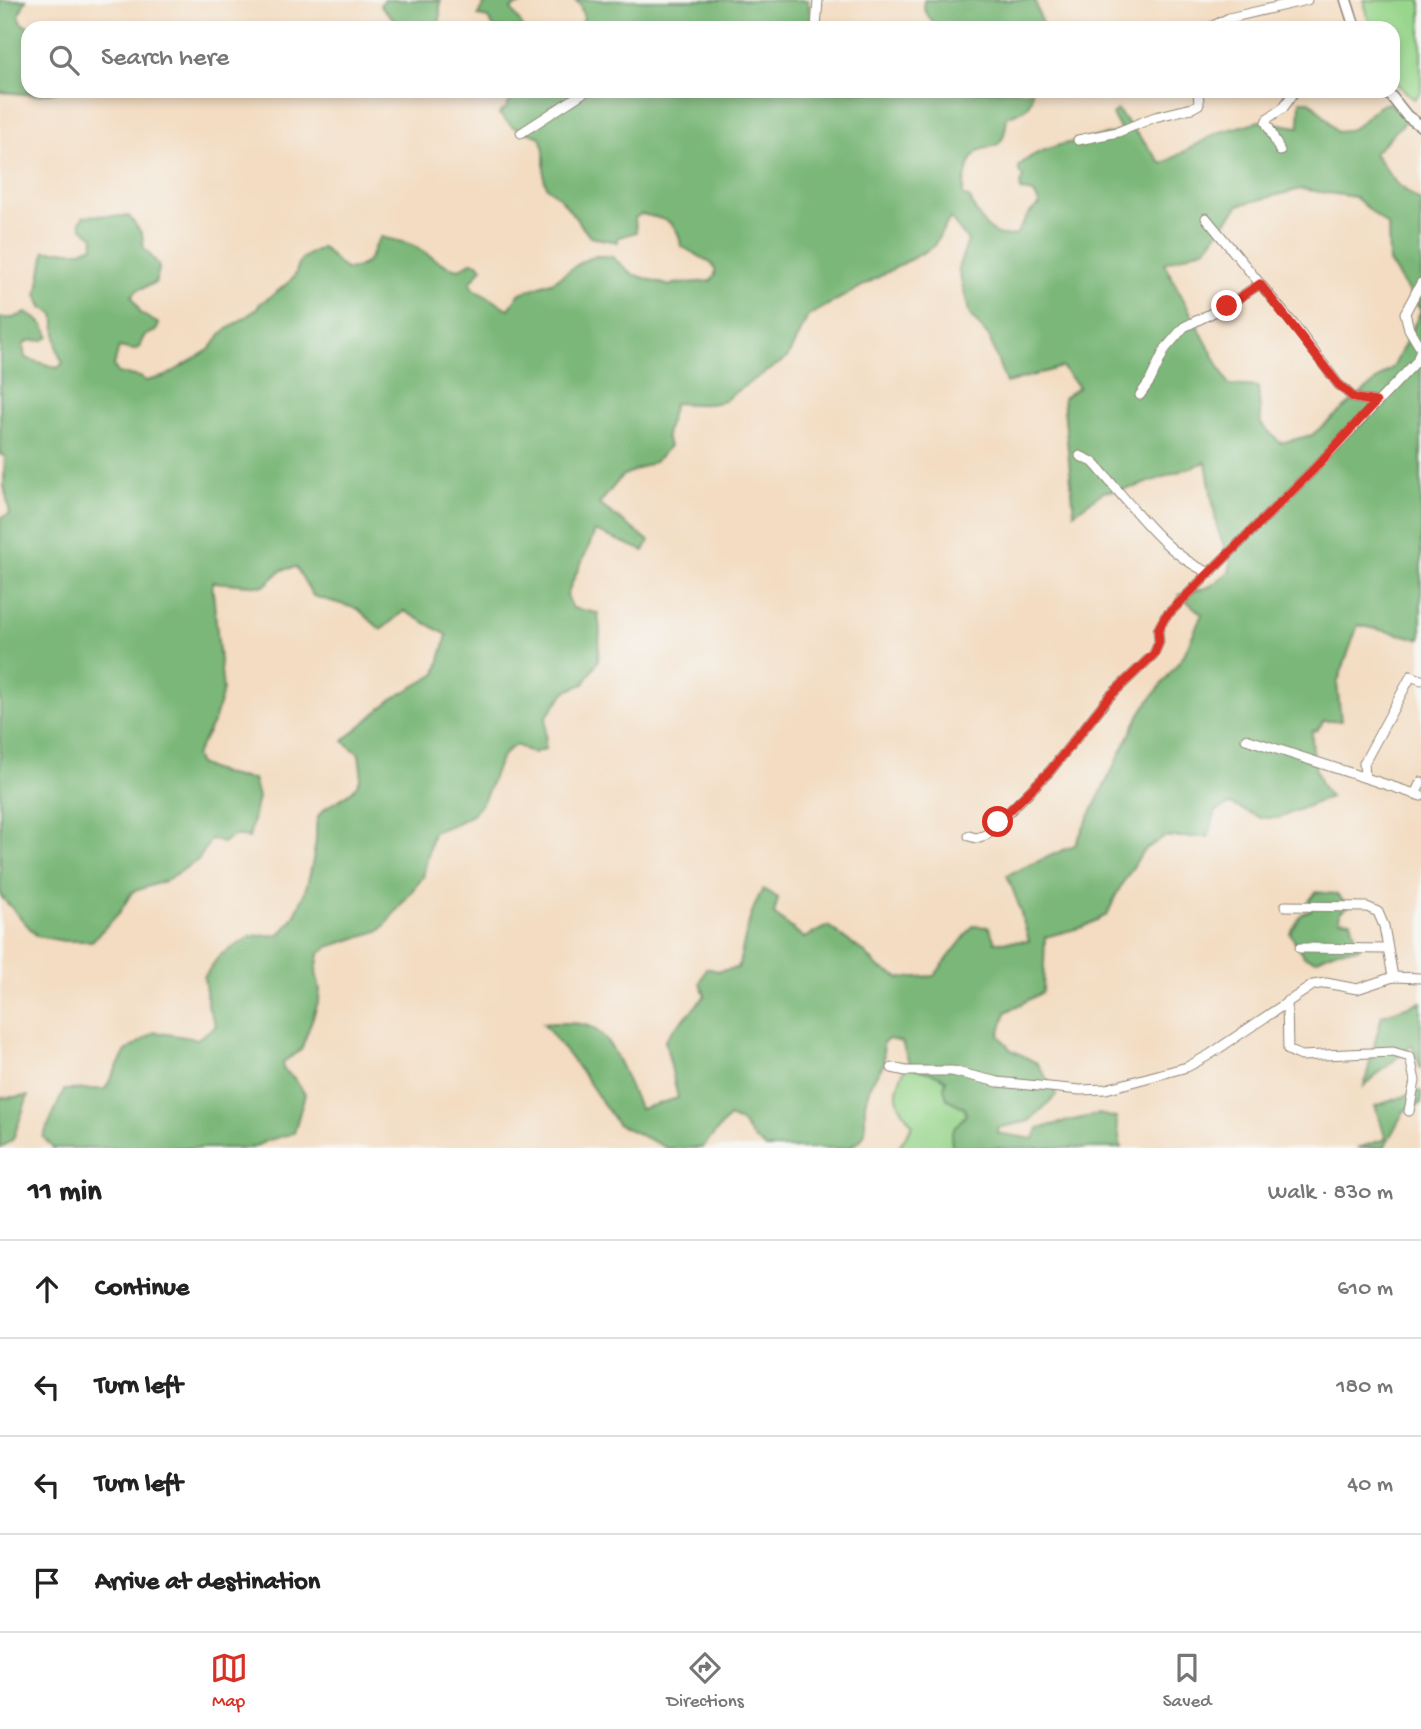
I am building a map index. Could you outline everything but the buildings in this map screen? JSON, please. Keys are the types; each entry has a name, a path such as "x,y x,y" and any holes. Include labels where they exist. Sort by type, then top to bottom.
{"main road":[{"path":"1346,0 1353,21"},
{"path":"1392,98 1406,116 1421,126"}],"street":[{"path":"816,21 818,0"},
{"path":"1223,21 1307,0"},
{"path":"521,133 575,98"},
{"path":"1079,139 1118,132 1176,110 1192,108 1199,104 1199,98"},
{"path":"1280,150 1266,122 1283,108 1289,98"},
{"path":"1206,218 1338,384 1354,398 1376,402"},
{"path":"970,836 976,838 986,835 1050,771 1109,697 1154,654 1159,642 1158,630 1165,617 1314,469 1417,361 1420,349 1409,329 1405,313 1421,283"},
{"path":"1140,395 1150,381 1164,349 1184,327 1227,306 1260,284"},
{"path":"1080,456 1093,462 1155,531 1193,567 1211,573"},
{"path":"1365,777 1364,763 1411,676 1421,680"},
{"path":"1246,739 1418,795 1421,782"},
{"path":"1285,906 1367,907 1378,912 1384,926 1386,949 1393,976"},
{"path":"1300,948 1386,949"},
{"path":"892,1068 906,1072 953,1071 998,1082 1052,1088 1106,1089 1187,1067 1313,985 1326,983 1357,989 1393,976 1421,978"},
{"path":"1287,1001 1288,1050 1301,1056 1393,1052 1410,1057 1415,1081 1409,1111"}],"green space":[{"path":"0,0 26,0 19,14 21,94 0,92"},
{"path":"384,0 440,0 440,21 395,21 380,5"},
{"path":"483,0 534,0 511,9 519,21 490,21 478,16 485,3"},
{"path":"575,0 808,0 811,21 583,21 580,5"},
{"path":"924,0 1035,0 1041,21 932,21 924,9"},
{"path":"1364,0 1421,0 1421,92 1414,99 1400,86 1400,21 1368,21"},
{"path":"512,98 1031,98 1028,106 1022,111 1007,117 1005,132 1000,142 979,150 974,156 964,185 963,195 970,199 986,226 1006,236 1015,235 1028,215 1040,205 1034,193 1021,191 1020,183 1023,177 1019,166 1029,158 1053,147 1121,131 1112,114 1117,110 1162,164 1217,133 1259,121 1299,127 1300,101 1310,101 1337,132 1355,127 1376,108 1390,103 1405,119 1374,153 1396,183 1421,202 1421,311 1421,639 1358,625 1337,684 1341,721 1324,721 1317,730 1312,731 1315,766 1320,782 1330,797 1278,818 1261,818 1230,804 1216,811 1208,837 1164,837 1143,851 1118,891 1107,915 1083,927 1045,937 1043,992 1006,1012 999,1035 1010,1049 1037,1063 1057,1095 1029,1121 997,1128 997,1133 1034,1139 1038,1128 1099,1114 1116,1118 1121,1148 953,1148 952,1133 966,1115 965,1108 947,1099 944,1088 946,1079 913,1067 902,1042 889,1039 883,1042 884,1064 871,1083 865,1103 865,1133 860,1141 848,1148 766,1148 754,1139 741,1122 729,1117 702,1148 667,1148 617,1124 583,1074 543,1023 577,1024 597,1031 613,1050 640,1109 678,1098 665,1040 705,995 700,983 706,968 718,971 738,968 750,918 763,889 778,898 774,914 804,938 828,926 865,953 879,968 900,978 934,976 973,926 989,927 995,942 1029,941 1007,875 1075,845 1142,710 1184,655 1202,614 1179,595 1209,587 1229,572 1231,563 1217,528 1206,462 1135,487 1103,492 1074,513 1063,398 1079,387 1062,367 1006,383 989,337 970,315 958,268 968,241 950,218 933,247 808,316 787,358 726,399 705,404 674,403 666,435 669,447 656,461 622,476 599,504 649,541 644,551 595,531 570,587 567,595 572,608 598,613 598,661 584,684 566,691 546,717 545,749 533,753 516,745 508,750 477,809 451,826 433,832 423,877 381,930 328,947 319,954 316,972 319,1000 301,1050 283,1062 283,1069 293,1077 305,1094 294,1133 252,1148 53,1148 43,1137 64,1090 105,1089 126,1051 155,1032 197,1039 216,1026 208,1006 204,977 219,956 251,936 279,935 293,917 308,882 320,813 353,790 361,773 359,754 343,741 392,699 436,674 447,635 404,611 381,630 358,609 313,596 296,567 282,570 264,586 212,582 223,690 215,719 195,756 199,764 212,770 253,779 258,797 249,838 235,836 223,843 211,839 199,859 167,880 132,892 120,912 92,941 64,941 37,936 0,895 0,518 10,514 4,486 5,456 0,455 0,318 13,318 26,313 37,319 49,337 28,341 23,345 25,358 58,368 63,363 58,351 54,314 42,307 37,295 45,251 81,251 93,246 94,237 82,228 80,222 84,216 90,215 129,216 142,234 144,248 158,264 155,283 137,290 132,296 141,314 159,324 156,331 144,336 139,348 133,350 119,347 114,366 118,373 140,377 146,381 166,376 210,349 222,333 257,309 260,303 289,282 302,259 322,247 348,270 364,264 370,258 381,237 410,244 441,263 459,269 471,262 478,263 482,268 470,283 473,289 509,309 520,293 554,281 583,261 596,256 611,256 632,274 670,286 711,281 715,269 711,263 681,246 677,230 663,219 641,214 635,218 636,232 617,238 618,242 590,237 561,199 547,187 544,178 544,150 540,137 513,127 499,114","holes":["1301,189 1355,197 1388,226 1389,262 1421,311 1394,366 1312,435 1280,443 1261,424 1258,387 1229,385 1164,263 1206,248 1239,205"]},
{"path":"1316,892 1336,894 1349,906 1340,912 1339,920 1351,921 1359,948 1337,950 1316,960 1304,957 1290,933 1302,914 1311,910 1309,901"},
{"path":"1421,1002 1421,1070 1412,1045 1364,1086 1382,1015"},
{"path":"908,1063 939,1076 950,1084 959,1096 966,1115 952,1133 953,1148 898,1148 913,1125 901,1109 897,1095 897,1088"},
{"path":"1421,1091 1421,1103 1404,1111 1384,1148 1357,1148 1386,1139 1375,1106"},
{"path":"28,1096 13,1139 0,1148 0,1098"}],"route":[{"path":"998,822 1050,771 1079,738 1109,697 1154,654 1159,642 1158,630 1165,617 1314,469 1376,402 1354,398 1338,384 1260,284 1227,306"}]}
